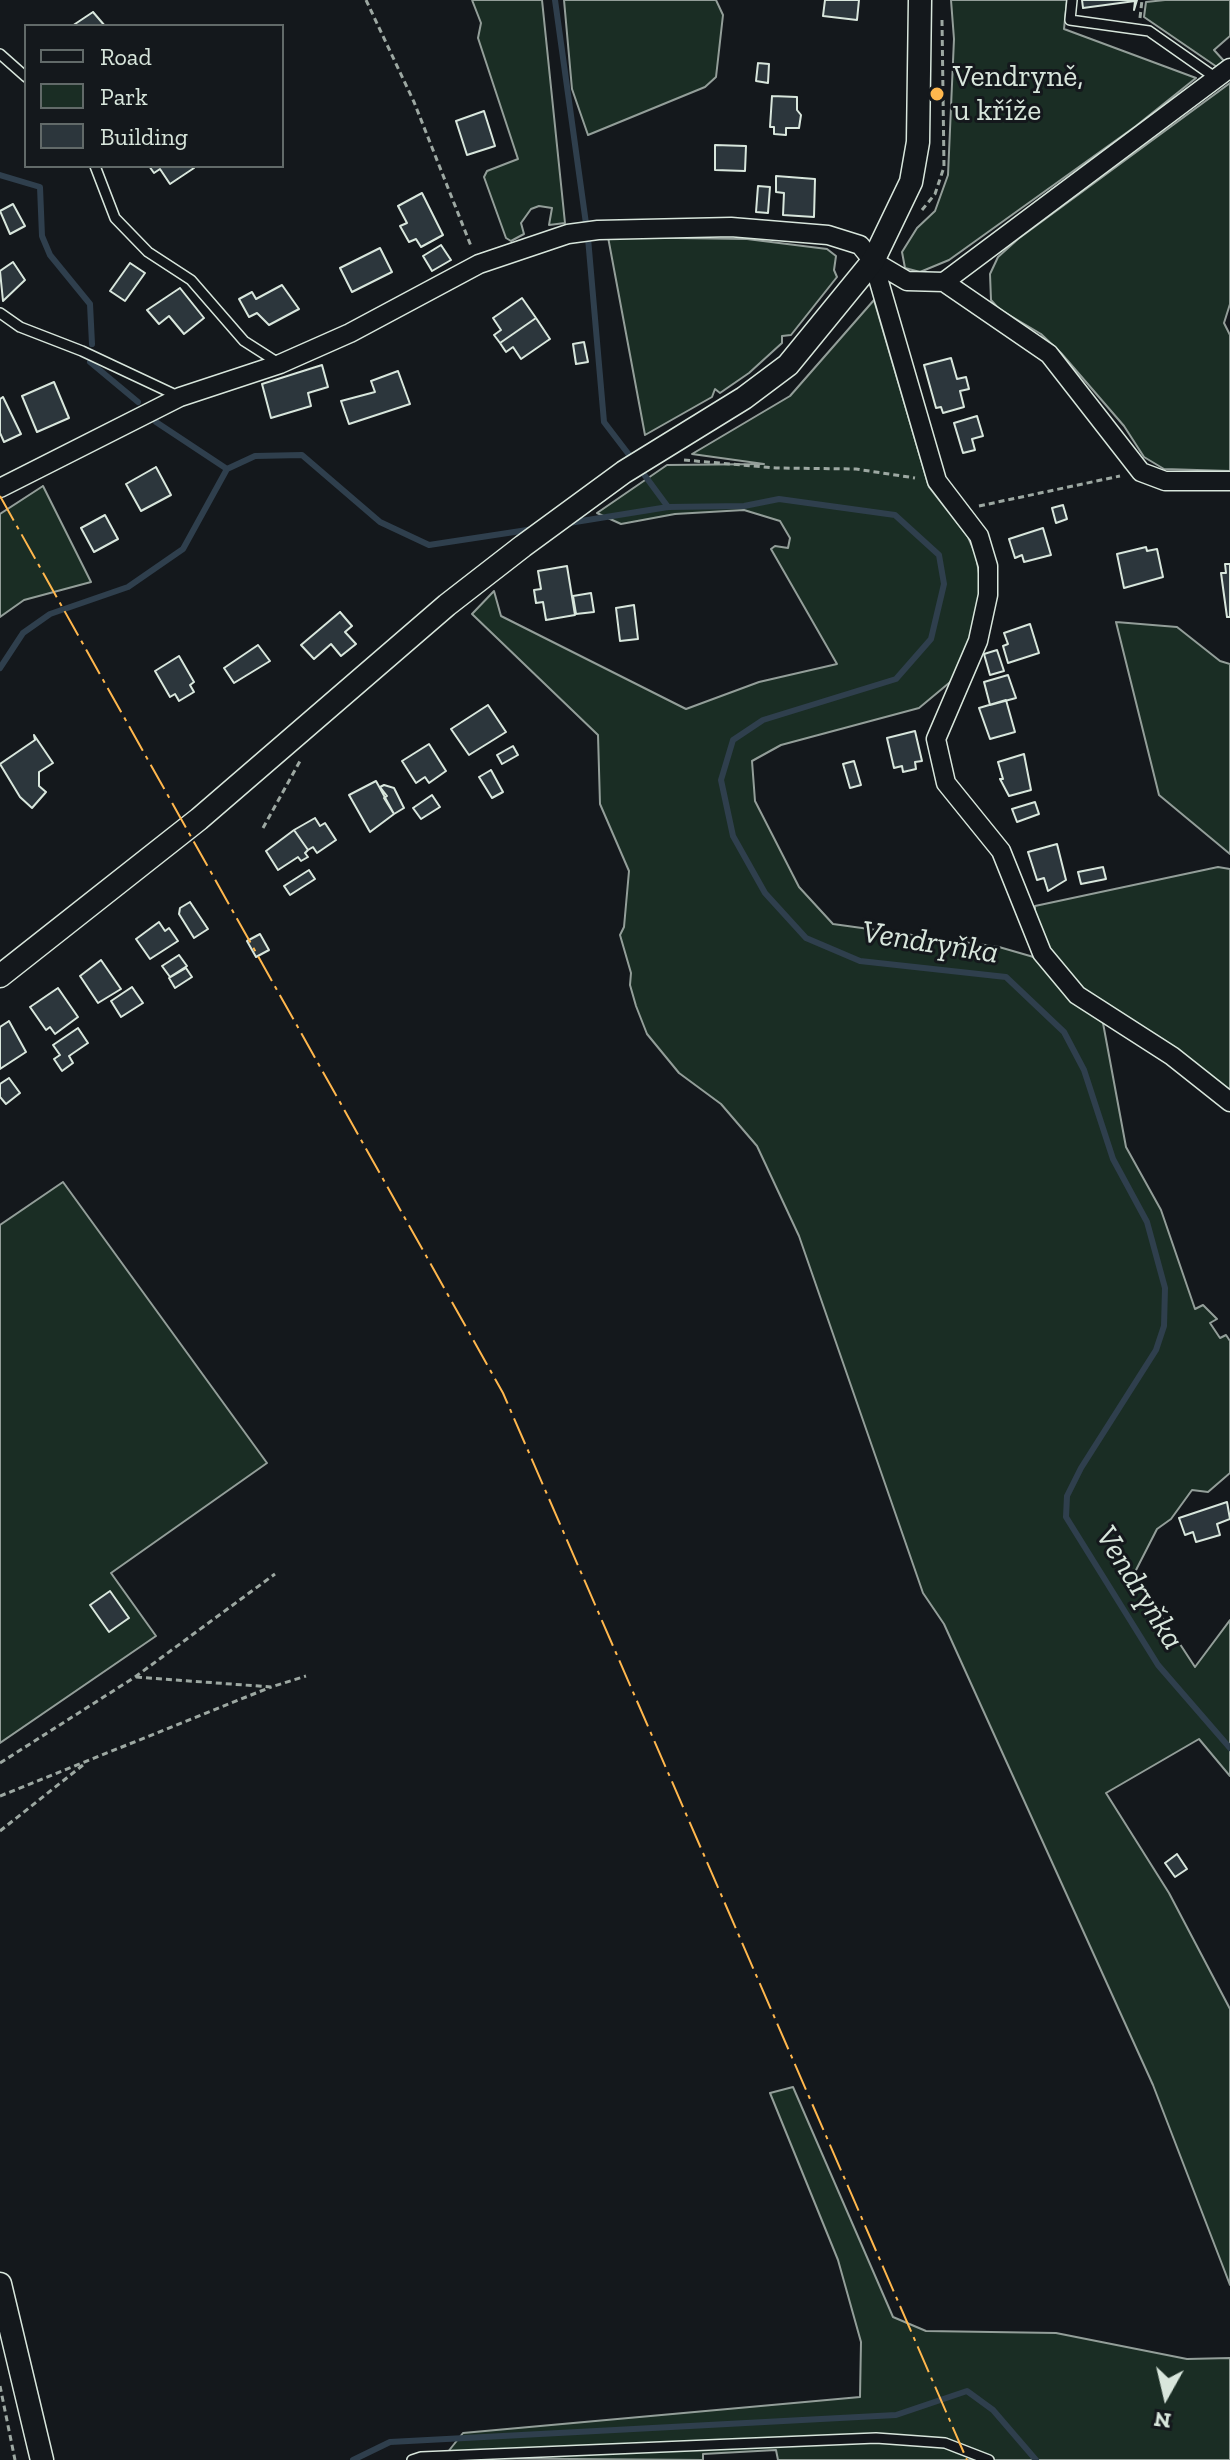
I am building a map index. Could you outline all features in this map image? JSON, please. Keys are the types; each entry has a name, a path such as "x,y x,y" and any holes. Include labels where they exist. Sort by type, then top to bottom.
{"street":[{"path":"0,976 199,819 447,605 523,546 624,472 744,398 788,365 873,261 911,182 916,155 920,0"},
{"path":"944,282 1223,73"},
{"path":"0,488 180,397 280,364 350,333 479,264 568,234 598,230 731,227 828,235 860,245 873,261 907,281 944,282 1049,354 1141,472 1165,481 1230,481"},
{"path":"873,261 937,481 979,536 988,566 988,595 978,641 936,739 946,783 1001,851 1042,953 1077,995 1172,1056 1230,1102"},
{"path":"0,2284 42,2460"}],"lane":[{"path":"1072,0 1070,20 1149,31 1223,73"},
{"path":"0,54 24,75"},
{"path":"96,168 115,218 148,252 191,280 244,341 280,364"},
{"path":"0,313 20,327 82,351 180,397"},
{"path":"412,2460 436,2456 876,2438 945,2443 989,2460"}],"path":[{"path":"366,0 414,102 479,264"},
{"path":"683,460 776,468 856,469 937,481"},
{"path":"960,510 1141,472"},
{"path":"263,828 298,766"},
{"path":"0,1763 135,1677 275,1574"},
{"path":"0,1796 271,1687 306,1676"},
{"path":"135,1677 271,1687"},
{"path":"0,1831 86,1763"},
{"path":"0,2386 15,2460"}],"green space":[{"path":"472,0 542,0 565,223 549,225 552,208 539,206 531,209 521,223 524,234 511,241 506,238 484,177 487,171 518,159 478,38 481,23"},
{"path":"564,0 716,0 723,15 716,77 705,87 588,135 572,89"},
{"path":"951,0 1067,0 1064,29 1196,78 1136,126 949,260 920,272 905,268 902,252 917,228 935,211 948,175 954,39"},
{"path":"1230,0 1230,36 1214,50 1224,61 1217,67 1144,17 1146,2"},
{"path":"1230,83 1230,304 1224,323 1230,335 1230,471 1164,469 1144,457 1124,426 1061,353 1041,334 999,309 991,300 990,274 998,257 1018,239"},
{"path":"608,237 747,239 827,249 836,256 834,270 837,277 791,335 782,336 782,343 749,373 720,393 715,389 712,397 645,435"},
{"path":"874,300 929,487 968,537 976,555 981,586 970,637 955,678 919,708 781,745 752,761 755,801 799,887 833,924 999,947 1037,958 1103,1023 1126,1147 1161,1210 1195,1309 1203,1305 1217,1319 1210,1323 1220,1338 1226,1335 1230,1341 1230,1473 1208,1492 1192,1490 1171,1519 1157,1529 1134,1574 1195,1667 1230,1620 1230,1776 1199,1739 1106,1793 1169,1893 1230,2009 1230,2285 1153,2085 944,1624 923,1593 799,1236 757,1146 721,1104 679,1073 647,1034 630,985 631,973 620,935 624,927 629,871 600,804 598,735 472,614 494,591 501,616 686,709 759,682 837,664 771,549 775,546 788,548 790,538 780,521 744,510 675,514 621,524 597,513 667,465 764,464 692,454 790,396"},
{"path":"43,486 91,582 24,600 0,617 0,514"},
{"path":"1116,622 1177,627 1220,661 1230,664 1230,854 1159,795"},
{"path":"1218,867 1230,869 1230,1092 1164,1040 1086,992 1047,947 1035,917 1035,906"},
{"path":"63,1182 267,1463 111,1573 156,1636 0,1743 0,1225"},
{"path":"793,2087 893,2317 926,2331 1056,2333 1187,2359 1230,2358 1230,2460 778,2460 776,2450 703,2454 703,2460 443,2458 463,2433 860,2397 861,2342 838,2260 770,2093"}],"building":[{"path":"825,0 859,0 857,20 823,16"},
{"path":"1082,0 1137,0 1134,10 1135,1 1083,8"},
{"path":"93,12 103,24 75,24"},
{"path":"758,63 769,64 768,83 756,81"},
{"path":"772,96 797,97 797,110 801,115 799,128 786,128 786,135 774,134 774,127 770,127"},
{"path":"484,111 495,146 467,155 456,121"},
{"path":"715,145 746,146 745,171 715,170"},
{"path":"150,168 194,168 170,184 160,169 154,173"},
{"path":"776,176 815,179 814,217 783,215 784,193 776,192"},
{"path":"758,186 770,187 768,213 756,212"},
{"path":"422,193 443,235 421,247 416,239 409,242 400,226 407,223 398,206"},
{"path":"13,204 25,226 10,234 0,211"},
{"path":"441,245 451,260 432,271 423,256"},
{"path":"380,248 392,272 352,292 340,268"},
{"path":"13,262 25,280 3,301 0,271"},
{"path":"130,263 145,273 125,301 110,291"},
{"path":"282,285 299,309 269,325 257,313 249,317 239,299 252,292 256,299"},
{"path":"180,288 204,318 184,334 169,316 159,324 147,310"},
{"path":"522,298 536,318 500,343 494,335 501,330 493,318"},
{"path":"536,318 550,339 521,359 513,347 506,352 500,343"},
{"path":"584,342 588,362 576,364 573,344"},
{"path":"951,358 957,379 966,377 969,389 960,391 964,407 943,413 941,407 936,408 924,365"},
{"path":"322,365 328,387 308,393 311,406 271,418 262,384"},
{"path":"398,371 410,404 349,424 341,401 375,392 371,381"},
{"path":"54,382 69,418 37,432 22,396"},
{"path":"3,397 21,434 4,442 0,433 0,399"},
{"path":"977,416 983,436 972,439 975,450 963,453 954,423"},
{"path":"156,467 171,495 141,511 126,484"},
{"path":"1063,505 1067,519 1056,523 1052,508"},
{"path":"105,515 118,539 94,552 81,528"},
{"path":"1043,528 1051,555 1024,562 1022,555 1015,558 1009,539"},
{"path":"1146,547 1147,551 1157,549 1163,577 1124,588 1117,554"},
{"path":"1225,564 1230,564 1230,617 1227,617 1221,573 1226,573"},
{"path":"567,566 575,615 546,620 543,602 536,603 534,590 541,589 538,571"},
{"path":"591,593 594,612 576,614 573,596"},
{"path":"634,605 638,639 620,641 616,608"},
{"path":"340,612 352,626 345,632 356,644 341,656 331,644 314,659 301,645"},
{"path":"1030,624 1039,653 1008,663 1003,646 1008,644 1004,633"},
{"path":"258,645 270,661 234,683 224,668"},
{"path":"997,650 1004,671 990,675 984,654"},
{"path":"179,656 194,682 190,685 194,692 179,701 175,694 170,697 155,671"},
{"path":"1008,675 1016,698 990,705 984,682"},
{"path":"1006,700 1015,732 990,739 979,708"},
{"path":"488,705 506,732 469,755 451,729"},
{"path":"915,731 922,761 915,762 916,769 903,772 902,766 894,768 887,738"},
{"path":"34,735 53,763 39,772 39,786 46,792 32,808 20,797 0,764 35,740"},
{"path":"429,744 446,771 429,783 425,777 416,783 402,761"},
{"path":"513,746 518,755 502,764 497,755"},
{"path":"1024,754 1031,790 1009,796 1000,779 1003,779 998,762"},
{"path":"854,761 861,785 850,788 843,764"},
{"path":"491,770 503,792 492,798 479,777"},
{"path":"376,781 394,814 370,832 349,795"},
{"path":"380,787 394,788 404,808 394,814"},
{"path":"432,795 440,807 421,819 413,808"},
{"path":"1035,802 1039,814 1017,822 1012,809"},
{"path":"315,818 320,826 325,823 336,840 317,853 313,847 308,850 294,830"},
{"path":"294,830 308,850 305,853 308,857 301,861 298,857 278,870 266,851"},
{"path":"1057,844 1066,880 1048,891 1044,878 1037,880 1028,852"},
{"path":"1103,867 1106,879 1081,884 1078,872"},
{"path":"309,870 315,879 290,895 284,886"},
{"path":"190,902 208,929 194,938 179,914 180,908"},
{"path":"159,922 165,931 169,928 178,941 150,959 136,939"},
{"path":"260,934 269,950 256,957 247,941"},
{"path":"179,955 187,966 170,977 162,966"},
{"path":"101,960 121,989 98,1003 80,976"},
{"path":"186,968 192,977 175,988 169,978"},
{"path":"132,987 143,1003 121,1017 111,1001"},
{"path":"58,988 78,1017 55,1034 50,1027 46,1030 30,1007"},
{"path":"9,1021 26,1052 0,1069 0,1027"},
{"path":"78,1028 88,1043 69,1056 73,1063 62,1071 54,1059 60,1055 53,1045"},
{"path":"9,1078 20,1093 6,1104 0,1097 0,1084"},
{"path":"1227,1502 1230,1519 1217,1524 1220,1535 1196,1542 1193,1532 1185,1535 1179,1518"},
{"path":"110,1591 129,1618 109,1632 90,1605"},
{"path":"1177,1854 1187,1869 1175,1877 1165,1863"}],"waterway":[{"path":"555,0 588,238 604,422 633,460"},
{"path":"0,175 40,187 42,236 50,255 90,304 92,344"},
{"path":"90,362 138,402"},
{"path":"156,422 227,469"},
{"name":"Vendryňka","path":"0,668 23,633 50,614 128,587 183,549 227,469 255,456 302,455 380,522 429,545 534,529"},
{"path":"640,469 668,507"},
{"name":"Vendryňka","path":"569,523 668,507 744,506 779,499 895,515 939,555 944,584 931,639 896,679 763,720 733,740 721,780 733,836 765,893 806,938 860,961 1006,977 1064,1032 1084,1070 1113,1159 1147,1222 1165,1288 1164,1326 1156,1350 1081,1468 1067,1496 1066,1517 1158,1665 1230,1748"},
{"path":"353,2460 390,2442 896,2415 967,2391 993,2410 1036,2460"}],"power":[{"path":"0,496 503,1393 967,2460"}],"place":[{"name":"Vendryně, u kříže","path":"937,94"}]}
